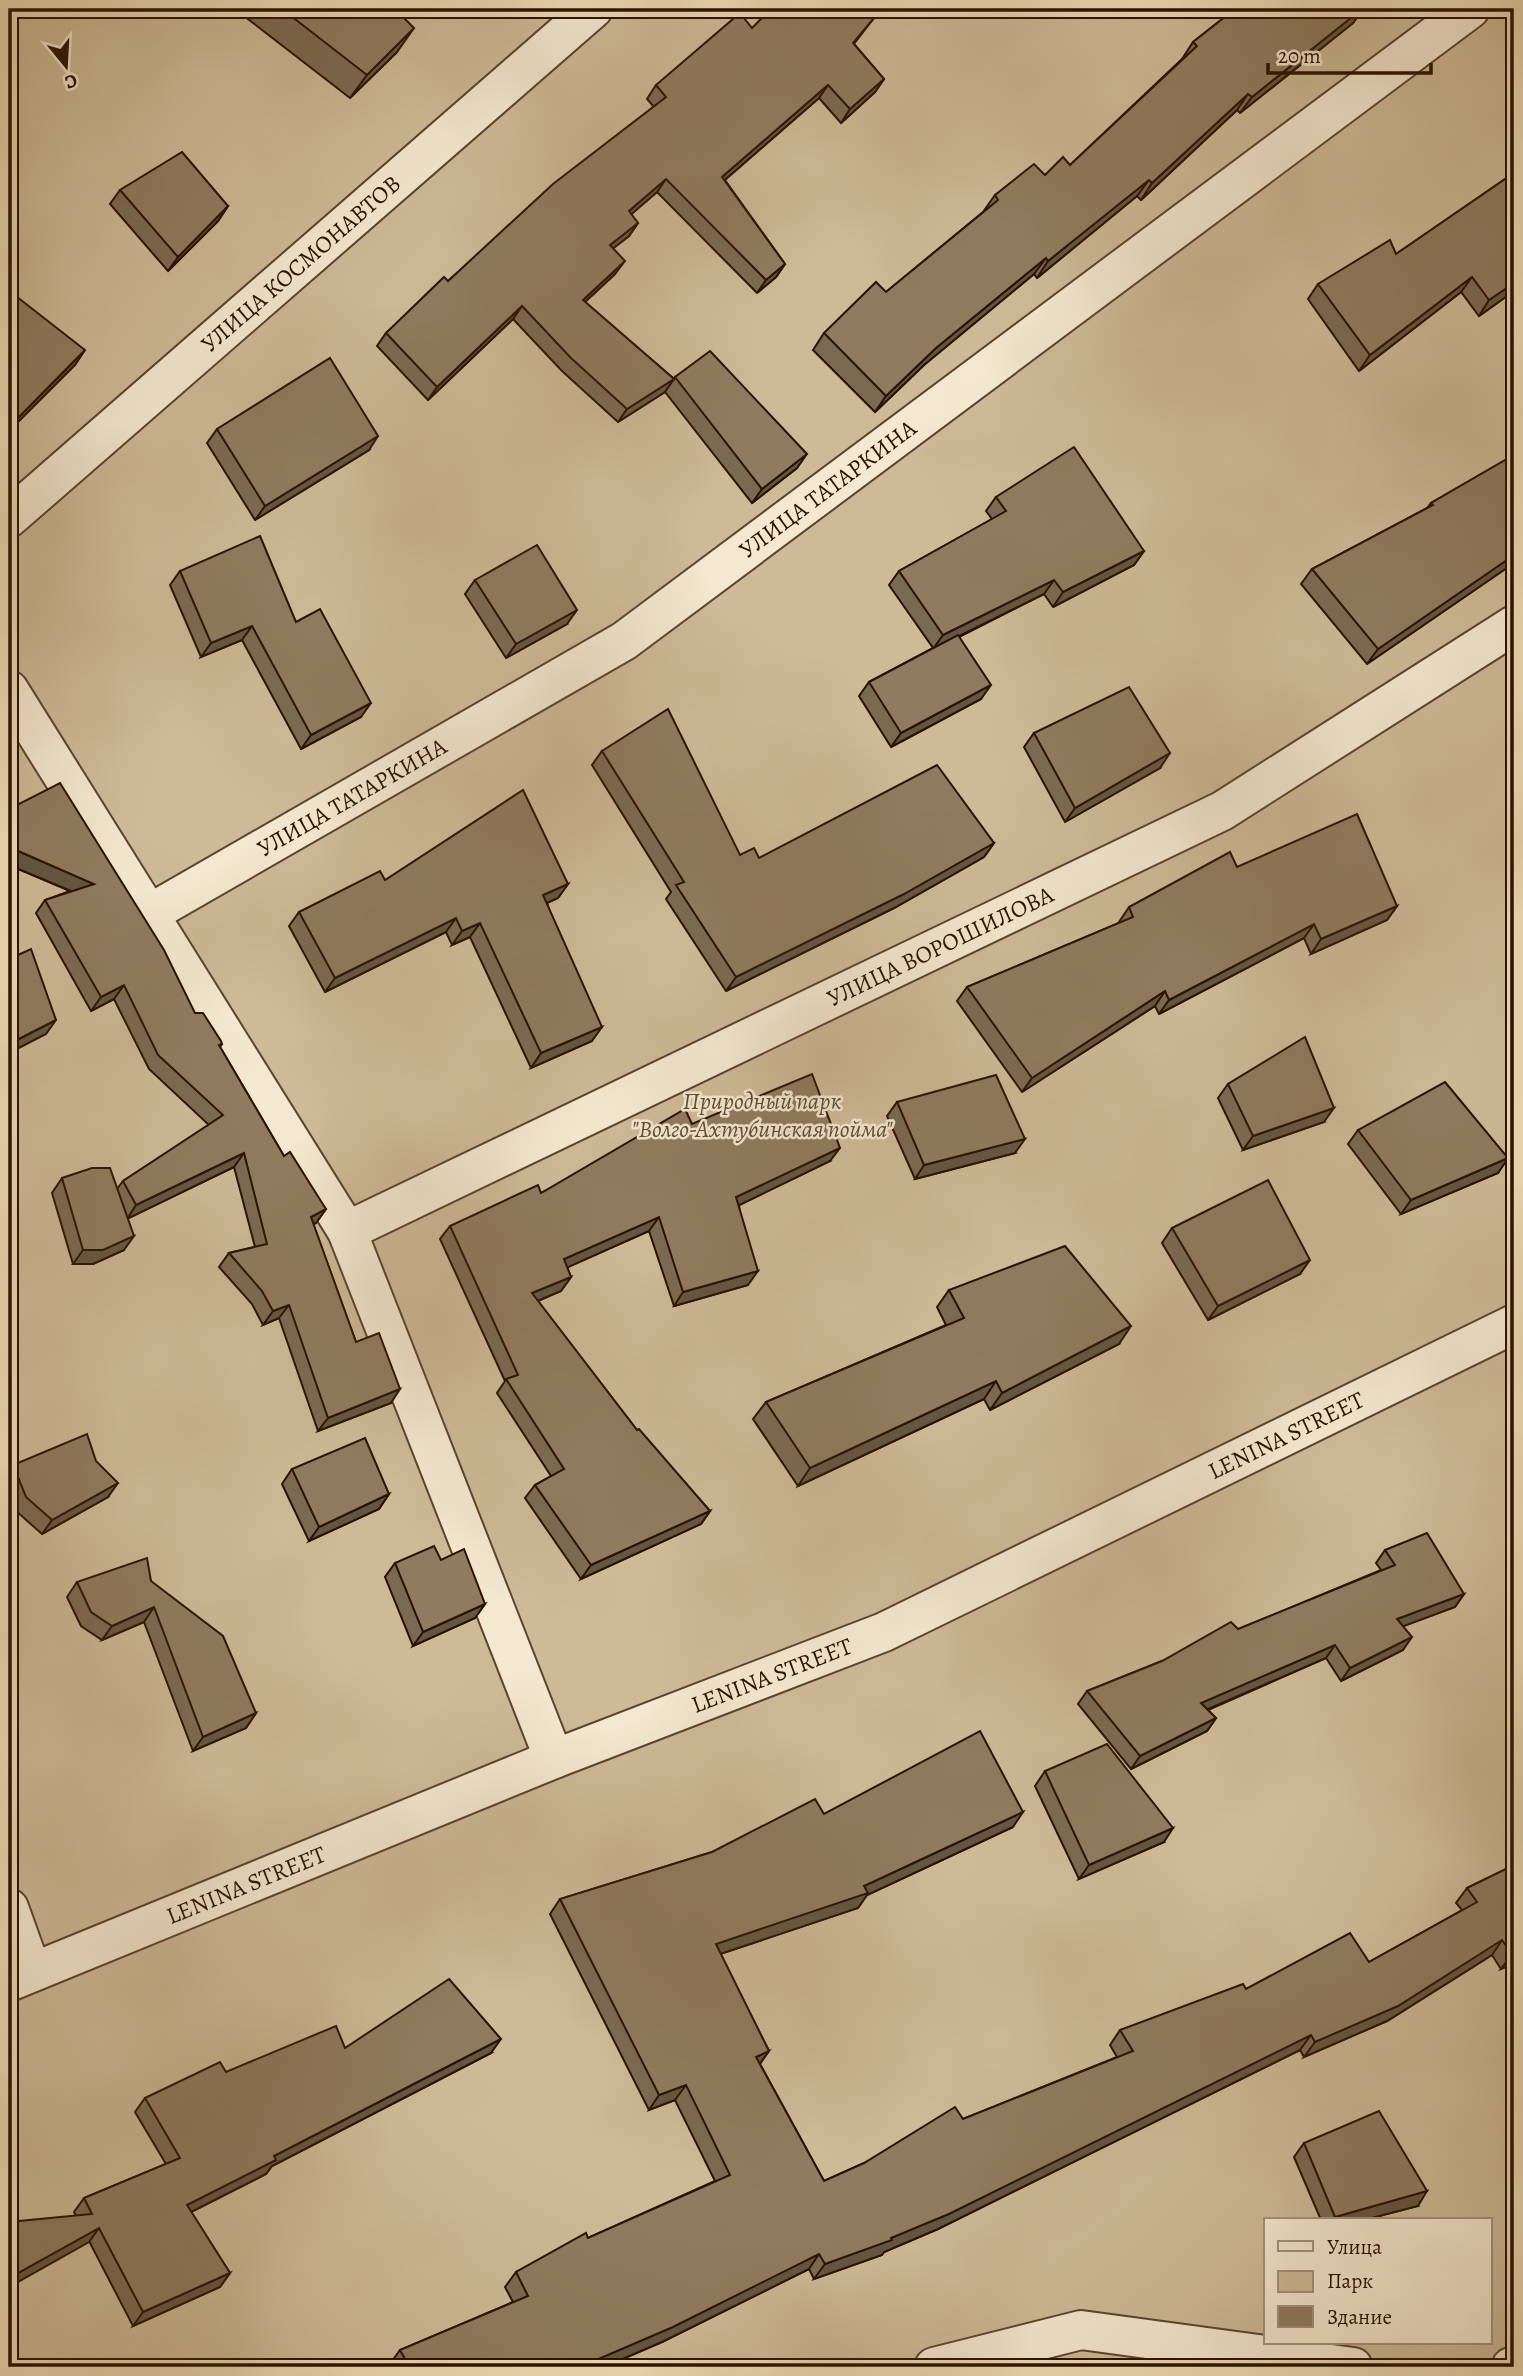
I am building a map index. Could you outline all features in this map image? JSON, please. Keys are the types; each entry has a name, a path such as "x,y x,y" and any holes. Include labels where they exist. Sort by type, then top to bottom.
{"street":[{"name":"УЛИЦА КОСМОНАВТОВ","path":"9,518 593,9"},
{"name":"УЛИЦА ТАТАРКИНА","path":"149,914 624,641 1470,9"},
{"name":"УЛИЦА ВОРОШИЛОВА","path":"348,1231 1222,811 1514,625"},
{"path":"9,690 348,1231 554,1759"},
{"name":"LENINA STREET","path":"20,1977 554,1759 884,1632 1514,1324"},
{"path":"9,1908 20,1977"},
{"path":"934,2367 1081,2330 1353,2367"}],"green space":[{"name":"Природный парк \"Волго-Ахтубинская пойма\"","path":"9,9 1514,9 1514,2367 9,2367"}],"building":[{"path":"282,9 395,9 414,28 367,75"},
{"path":"771,9 864,9 874,18 853,43 884,79 850,109 828,85 722,177 785,264 766,280 666,179 629,211 638,223 610,245 625,261 583,300 674,379 627,409 571,358 522,306 437,387 386,333 444,277 448,281 553,184 666,97 656,85 740,13 752,28"},
{"path":"1235,9 1362,9 1252,97 1248,94 1152,183 1149,180 1048,261 1046,258 936,348 886,396 824,333 876,282 886,292 998,200 995,195 1034,164 1045,175 1063,157 1070,165 1197,46 1193,42"},
{"path":"182,152 228,206 178,257 120,190"},
{"path":"1514,173 1514,283 1489,300 1472,277 1370,355 1318,284 1390,240 1396,254"},
{"path":"12,293 85,350 9,427 9,296"},
{"path":"710,351 807,454 762,489 675,377"},
{"path":"330,358 378,436 265,506 217,429"},
{"path":"1074,447 1144,551 1063,592 1054,580 943,635 899,571 1006,511 996,497"},
{"path":"1514,455 1514,555 1378,649 1312,569 1433,505 1431,503"},
{"path":"260,536 296,622 320,609 371,703 311,735 252,626 211,643 180,571"},
{"path":"537,545 577,610 516,644 475,580"},
{"path":"958,635 991,685 901,733 869,682"},
{"path":"1129,687 1170,753 1075,808 1034,733"},
{"path":"668,709 740,855 754,848 759,858 937,765 994,843 904,894 736,977 676,885 684,882 602,751"},
{"path":"60,783 164,950 195,1013 203,1013 221,1041 222,1044 219,1045 284,1156 290,1152 326,1209 311,1217 356,1342 379,1333 400,1389 328,1418 289,1305 273,1311 262,1291 229,1253 267,1244 244,1153 136,1205 123,1181 223,1115 158,1055 124,985 101,997 45,900 94,884 9,847 9,809"},
{"path":"523,790 568,884 543,895 602,1027 541,1053 480,923 462,931 456,918 335,978 299,912 380,871 385,880"},
{"path":"1357,814 1397,906 1321,939 1314,924 1169,1000 1165,991 1032,1078 967,987 1133,917 1129,907 1230,852 1237,867"},
{"path":"31,949 56,1020 9,1044 9,959"},
{"path":"1305,1037 1334,1108 1253,1136 1228,1084"},
{"path":"812,1074 840,1148 736,1197 758,1271 683,1292 659,1217 564,1259 571,1277 532,1293 637,1430 639,1429 710,1511 591,1565 535,1485 564,1469 506,1379 518,1375 450,1226 538,1185 541,1193 685,1109 692,1124"},
{"path":"996,1075 1025,1139 924,1165 897,1102"},
{"path":"1445,1082 1508,1158 1411,1200 1358,1130"},
{"path":"92,1168 110,1168 134,1236 103,1250 83,1250 62,1178"},
{"path":"1268,1180 1310,1260 1218,1306 1172,1228"},
{"path":"1065,1246 1131,1326 1002,1393 996,1381 810,1468 766,1402 964,1318 949,1290"},
{"path":"87,1434 96,1461 118,1483 52,1520 26,1497 13,1465"},
{"path":"365,1438 389,1494 319,1527 292,1469"},
{"path":"1427,1533 1464,1594 1397,1619 1412,1637 1350,1668 1335,1645 1201,1703 1216,1718 1140,1756 1087,1691 1162,1661 1231,1622 1238,1629 1395,1565 1385,1550"},
{"path":"434,1546 441,1560 464,1549 485,1604 423,1632 395,1563"},
{"path":"147,1558 151,1581 223,1636 256,1713 203,1737 154,1607 112,1626 91,1612 77,1582"},
{"path":"980,1731 1023,1812 864,1886 868,1893 716,1944 769,2051 756,2057 824,2181 864,2163 955,2107 963,2119 1133,2051 1120,2030 1243,1984 1246,1989 1350,1933 1369,1962 1477,1902 1467,1888 1514,1865 1514,1953 1512,1954 1502,1940 1398,2006 1315,2042 1311,2035 949,2214 891,2238 892,2240 825,2264 819,2254 673,2327 580,2367 563,2367 560,2360 545,2367 407,2367 409,2366 400,2350 528,2296 516,2272 586,2233 588,2238 730,2175 686,2085 659,2095 560,1899 712,1852 815,1799 824,1814"},
{"path":"1107,1744 1173,1828 1089,1865 1045,1771"},
{"path":"449,1979 501,2039 274,2156 276,2160 187,2205 230,2273 143,2312 99,2228 9,2278 9,2222 92,2214 84,2198 180,2158 145,2098 220,2062 226,2072 336,2026 345,2048"},
{"path":"1379,2111 1427,2191 1335,2217 1304,2143"}]}
